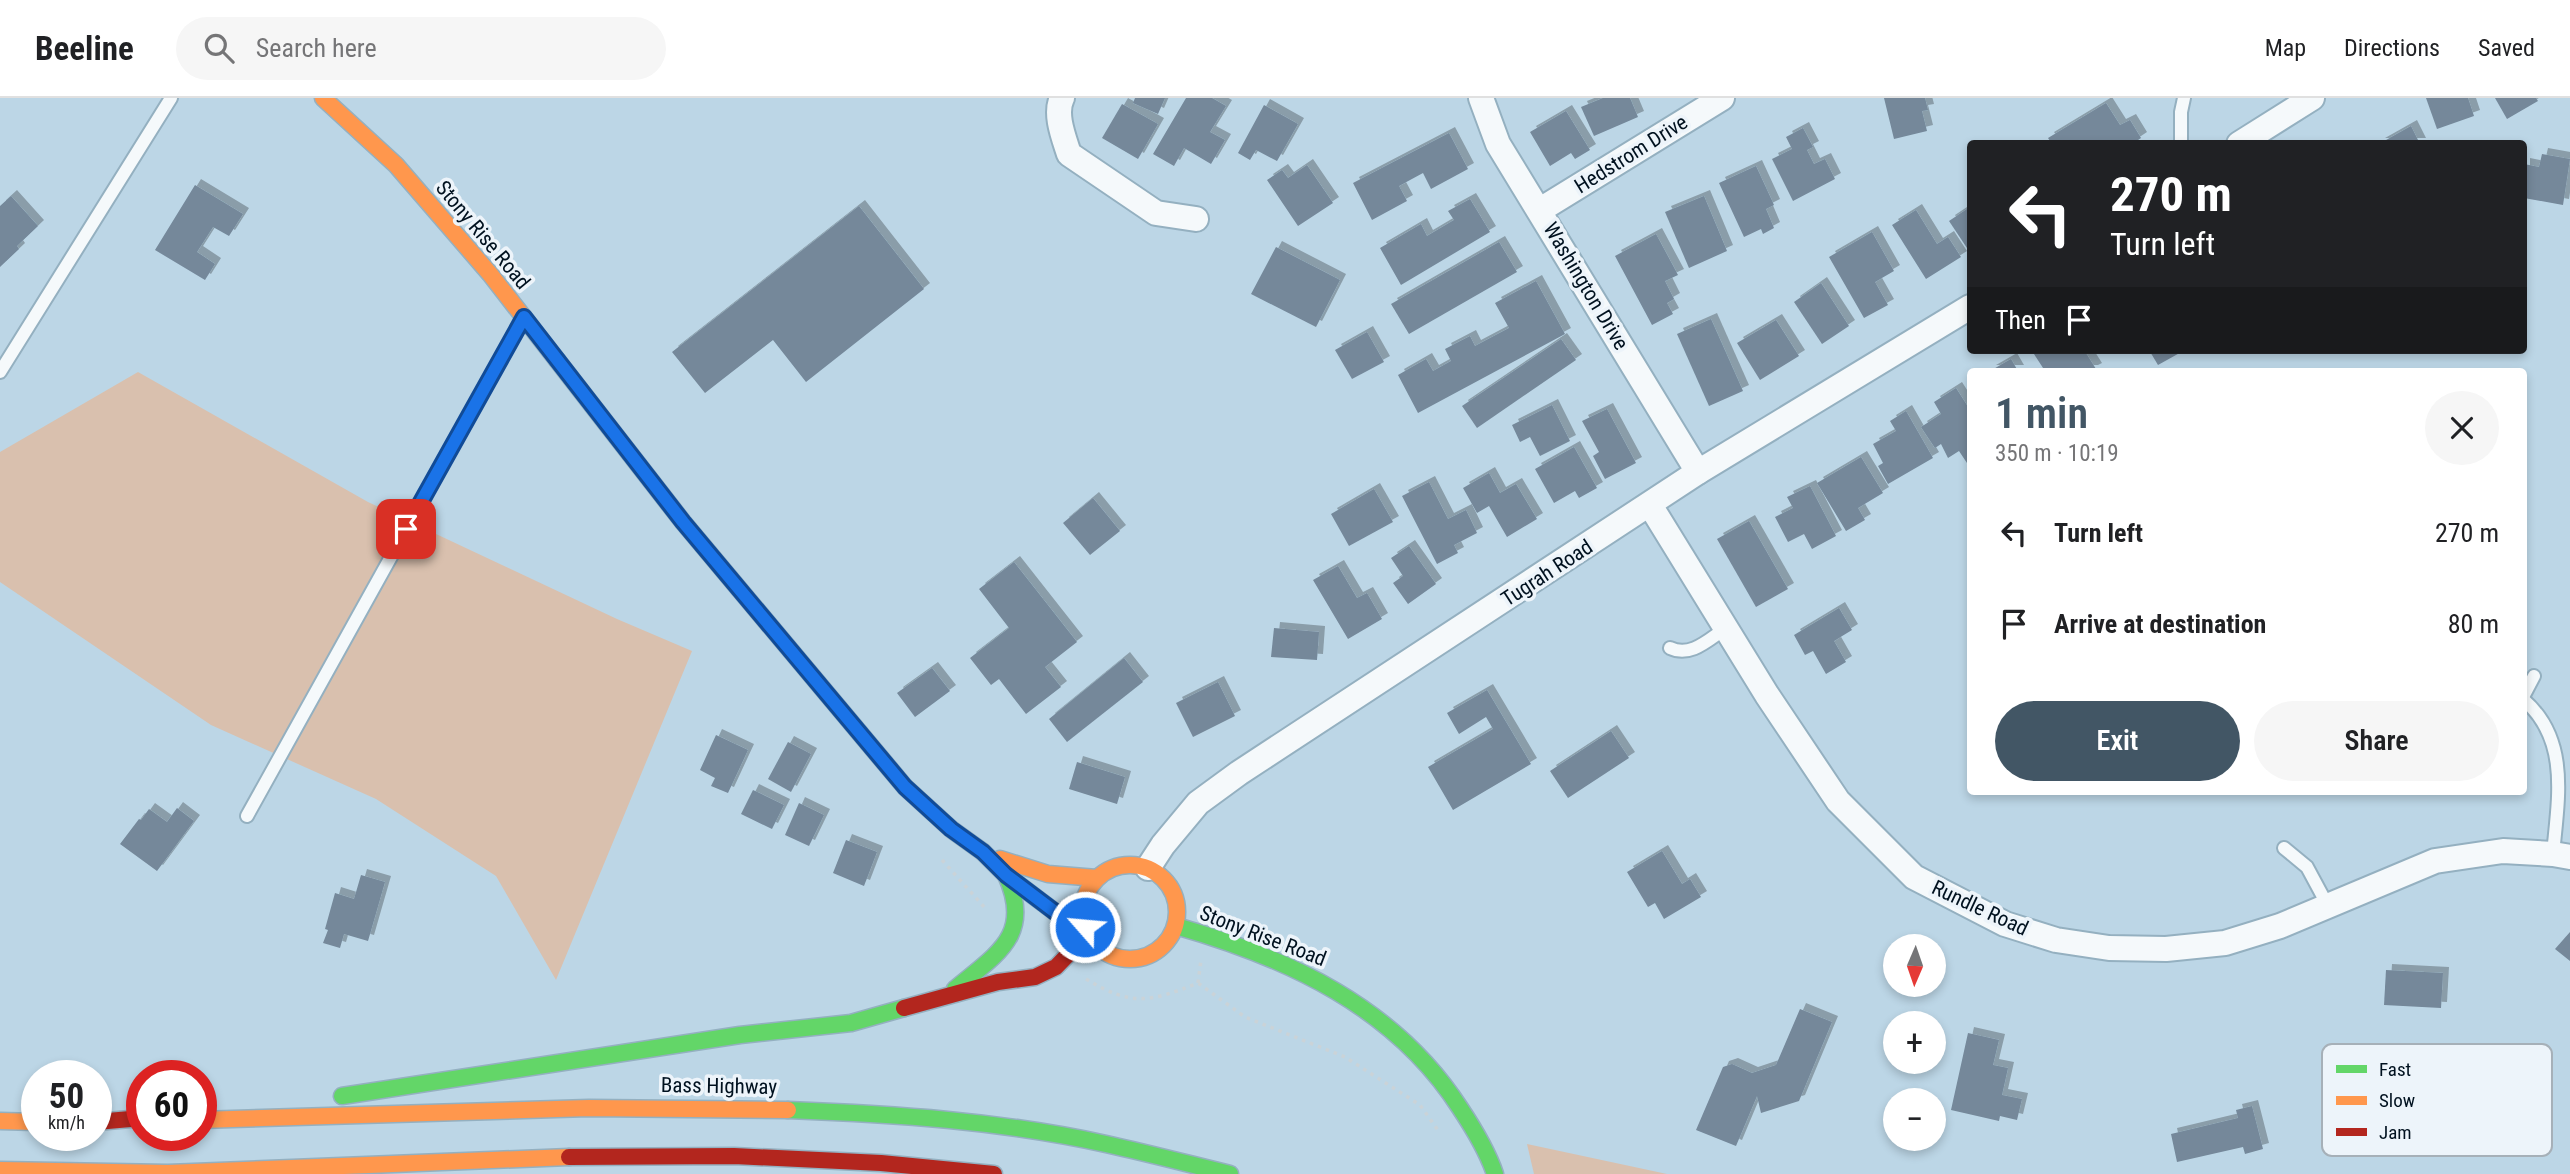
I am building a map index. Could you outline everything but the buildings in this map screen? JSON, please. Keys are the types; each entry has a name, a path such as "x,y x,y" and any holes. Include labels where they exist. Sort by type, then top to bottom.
{"main road":[{"name":"Stony Rise Road","path":"323,98 396,165 490,274 683,522 905,787 951,829 983,852 1006,875 1055,912 1086,927"},
{"name":"Stony Rise Road","path":"983,852 1044,873 1097,878"},
{"path":"1135,865 1148,868 1161,876 1171,888 1177,902 1176,926 1168,941 1155,952 1130,959 1106,953 1086,927 1085,897 1097,878 1108,870 1135,865"},
{"path":"948,995 1001,951 1013,933 1018,912 1016,895 1006,875"},
{"name":"Stony Rise Road","path":"1176,926 1220,938 1306,971 1361,1004 1412,1044 1456,1097 1491,1161 1495,1174"},
{"path":"217,1112 260,1108 740,1035 851,1023 998,982 1035,977 1056,967 1086,927"},
{"name":"Bass Highway","path":"217,1120 649,1106 788,1108 906,1116 1020,1129 1161,1154 1230,1174"},
{"path":"0,1121 21,1122"},
{"path":"0,1170 168,1173 570,1157 734,1156 880,1163 994,1174"}],"street":[{"path":"1062,98 1061,126 1069,154 1156,213 1196,219"},
{"name":"Washington Drive","path":"1481,98 1498,144 1698,472"},
{"name":"Hedstrom Drive","path":"1540,211 1722,98"},
{"path":"2245,140 2312,98"},
{"name":"Tugrah Road","path":"1148,868 1183,820 1209,794 1698,472 1967,309"},
{"name":"Rundle Road","path":"1650,505 1838,801 1914,877 2005,924 2056,940 2109,948 2166,949 2225,943 2280,926 2435,861 2503,851 2561,856"}],"lane":[{"path":"0,372 171,98"},
{"path":"2181,140 2184,98"},
{"path":"247,816 524,317"},
{"path":"1670,648 1689,651 1726,628"},
{"path":"2527,689 2534,676"},
{"path":"2527,703 2550,732 2557,751 2561,856"},
{"path":"2284,848 2307,867 2328,906"}],"path":[{"path":"1064,958 1086,980 1117,996 1143,999 1168,995 1198,982 1245,1017 1345,1057 1420,1105 1441,1135"}],"shaded area":[{"path":"138,372 368,502 617,619 692,651 556,980 496,876 376,799 211,725 0,582 0,452"},
{"path":"1527,1144 1667,1174 1534,1174"}],"traffic: fast":[{"path":"557,360 683,522 905,787 951,829 983,852"},
{"path":"955,989 997,953 1013,928 1013,896 1006,875"},
{"path":"1176,926 1218,939 1298,971 1371,1014 1404,1041 1434,1072 1475,1132 1495,1174"},
{"path":"342,1096 740,1035 851,1023 904,1008"},
{"path":"788,1110 907,1116 987,1124 1106,1144 1230,1174"}],"traffic: slow":[{"path":"323,98 396,165 490,274 557,360"},
{"path":"1000,859 1048,874 1097,878"},
{"path":"1130,865 1148,868 1163,879 1174,894 1177,912 1174,930 1163,945 1148,956 1130,959 1112,956 1097,945 1086,930 1083,912 1086,894 1097,879 1112,868 1130,865"},
{"path":"217,1120 589,1108 788,1110"},
{"path":"0,1121 21,1122"},
{"path":"0,1170 168,1173 569,1157"}],"traffic: jam":[{"path":"983,852 1006,875 1055,912 1083,920"},
{"path":"904,1008 998,982 1035,977 1056,967 1088,934"},
{"path":"112,1121 126,1119"},
{"path":"569,1157 734,1156 881,1163 994,1174"}],"route":[{"path":"406,529 524,317 683,522 905,787 951,829 983,852 1006,875 1055,912 1083,920 1085,927"}]}
